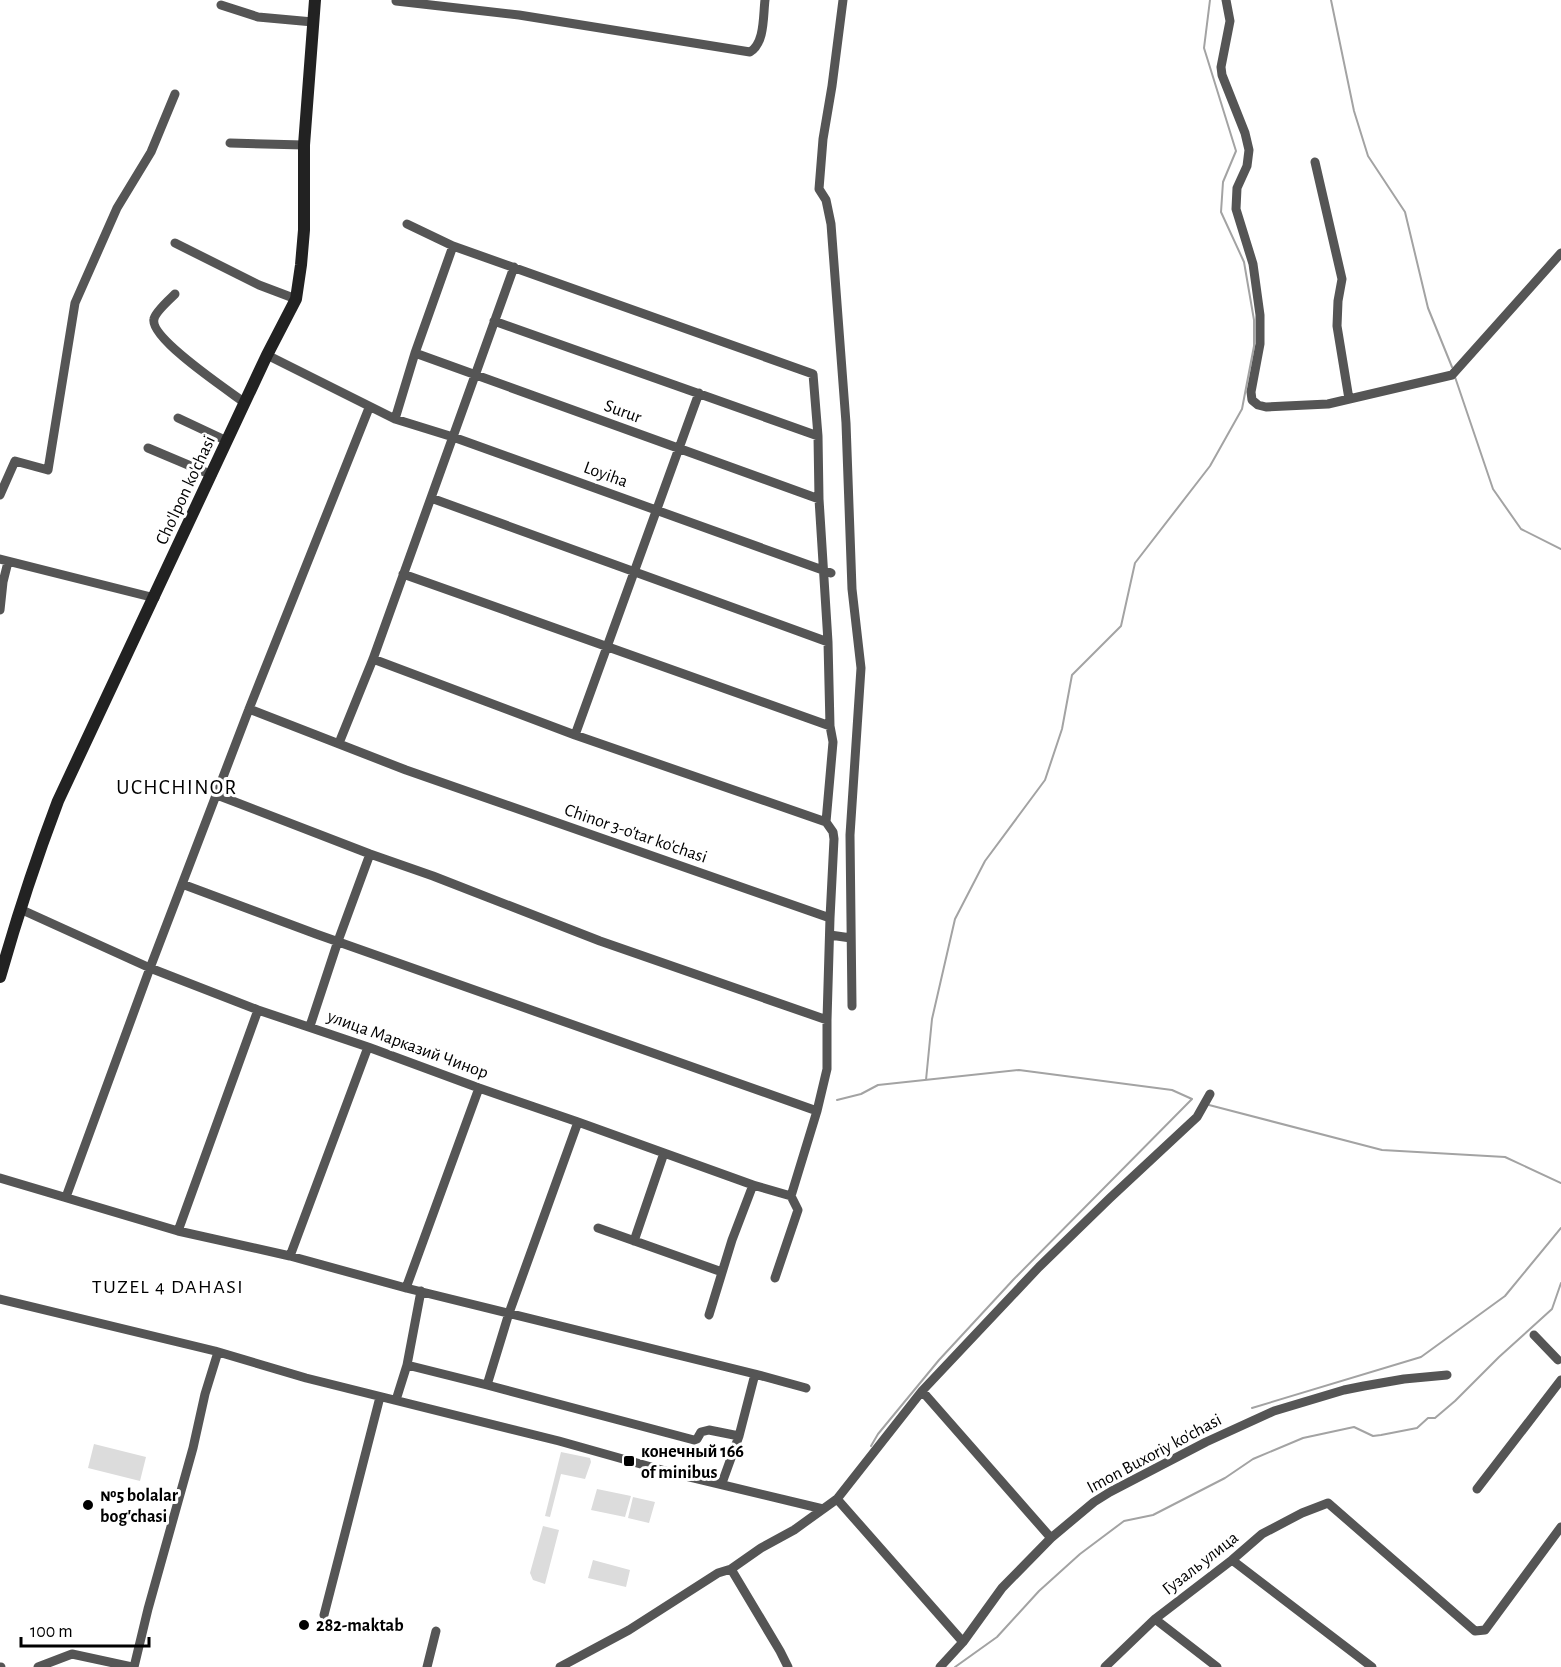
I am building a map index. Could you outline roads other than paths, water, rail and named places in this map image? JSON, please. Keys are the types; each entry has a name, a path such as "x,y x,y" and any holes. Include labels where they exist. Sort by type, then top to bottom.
{"main road":[{"name":"Cho'lpon ko'chasi","path":"0,977 20,909 58,801 267,355 296,299 304,230 304,146 315,0"}],"street":[{"path":"396,1 519,15 750,52 756,48 760,40 765,0"},
{"path":"843,0 823,139 819,189 829,210 832,236 846,423 852,588 861,668 850,835 852,1006"},
{"path":"1226,0 1230,21 1221,67 1222,75 1245,133 1249,150 1247,166 1237,189 1236,209 1253,264 1261,325 1260,344 1251,392 1252,400 1258,405 1266,407 1328,404 1452,375 1561,253"},
{"path":"221,5 258,17 313,22"},
{"path":"0,495 15,461 48,470 75,303 117,208 150,152 175,94"},
{"path":"230,143 304,146"},
{"path":"1314,162 1342,279 1337,326 1349,399"},
{"path":"407,224 453,246 813,375 818,436 819,499 827,571 830,726 833,742 826,822"},
{"path":"175,243 220,267 296,299"},
{"path":"395,419 415,353 453,246"},
{"path":"339,743 373,658 514,267"},
{"path":"175,294 155,316 153,321 158,333 171,348 245,403"},
{"path":"494,321 818,436"},
{"name":"Surur","path":"415,353 819,499"},
{"name":"Loyiha","path":"267,355 395,419 453,437 827,571"},
{"path":"575,735 699,393"},
{"path":"66,1197 249,709 369,408"},
{"path":"178,418 227,441"},
{"path":"147,448 212,475"},
{"path":"431,498 828,642"},
{"path":"0,610 4,560 155,598"},
{"path":"403,574 830,726"},
{"path":"373,658 575,735 826,822 833,832 827,1069 818,1111 791,1196 798,1210 775,1278"},
{"name":"Chinor 3-o'tar ko'chasi","path":"249,709 406,770 830,918"},
{"path":"217,795 600,940 827,1020"},
{"path":"310,1026 370,854"},
{"path":"182,884 818,1111"},
{"name":"улица Марказий Чинор","path":"20,909 150,968 258,1010 310,1026 753,1185 791,1196"},
{"path":"830,935 851,938"},
{"path":"178,1231 258,1010"},
{"path":"290,1256 368,1047"},
{"path":"406,1288 479,1088"},
{"path":"560,1667 629,1630 718,1573 731,1569 761,1548 794,1530 837,1499 922,1391 1039,1267 1197,1116 1210,1095"},
{"path":"487,1385 509,1313 578,1122"},
{"path":"634,1241 664,1153"},
{"path":"0,1178 178,1231 290,1256 421,1292 806,1388"},
{"path":"709,1315 753,1185"},
{"path":"598,1228 722,1272"},
{"path":"396,1400 407,1365 421,1292"},
{"path":"0,1299 218,1352 306,1378 559,1441 669,1472 823,1509"},
{"path":"1534,1335 1560,1359"},
{"path":"38,1667 72,1654 133,1667 218,1352"},
{"path":"407,1365 694,1440 701,1432 709,1430 739,1436"},
{"path":"722,1484 758,1375"},
{"name":"Imon Buxoriy ko'chasi","path":"940,1667 963,1642 1002,1588 1051,1538 1110,1492 1206,1442 1274,1411 1344,1390 1404,1379 1447,1375"},
{"path":"1477,1489 1561,1380"},
{"path":"922,1391 1051,1538"},
{"path":"324,1615 380,1397"},
{"path":"837,1499 963,1642"},
{"name":"Гузаль улица","path":"1105,1667 1155,1619 1262,1534 1302,1513 1328,1503 1475,1631 1485,1630 1561,1527"},
{"path":"1232,1560 1372,1667"},
{"path":"731,1569 788,1667"},
{"path":"1155,1619 1217,1667"},
{"path":"427,1667 436,1631"}],"waterway":[{"path":"926,1080 932,1019 955,919 985,861 1045,780 1062,729 1072,675 1121,626 1135,563 1210,466 1242,409 1254,346 1254,320 1244,262 1221,212 1223,182 1236,151 1204,48 1210,0"},
{"path":"1331,0 1354,111 1368,156 1405,212 1428,308 1452,367"},
{"path":"1455,377 1493,489 1521,529 1561,549"},
{"path":"837,1100 861,1094 878,1085 1019,1070 1172,1090 1192,1099 1013,1280 939,1360 878,1434 871,1446"},
{"path":"1209,1105 1382,1150 1505,1157 1561,1183"},
{"path":"1252,1408 1421,1357 1505,1296 1561,1228"},
{"path":"955,1667 997,1637 1039,1591 1080,1554 1124,1521 1153,1515 1225,1478 1253,1459 1303,1438 1354,1427 1373,1436 1381,1435 1417,1428 1428,1418 1435,1418 1552,1309 1561,1283"}],"place":[{"name":"конечный 166 of minibus","path":"629,1461"},
{"name":"№5 bolalar bog'chasi","path":"88,1505"},
{"name":"282-maktab","path":"304,1625"}],"district":[{"name":"UCHCHINOR","path":"177,787"},
{"name":"TUZEL 4 DAHASI","path":"168,1286"}]}
